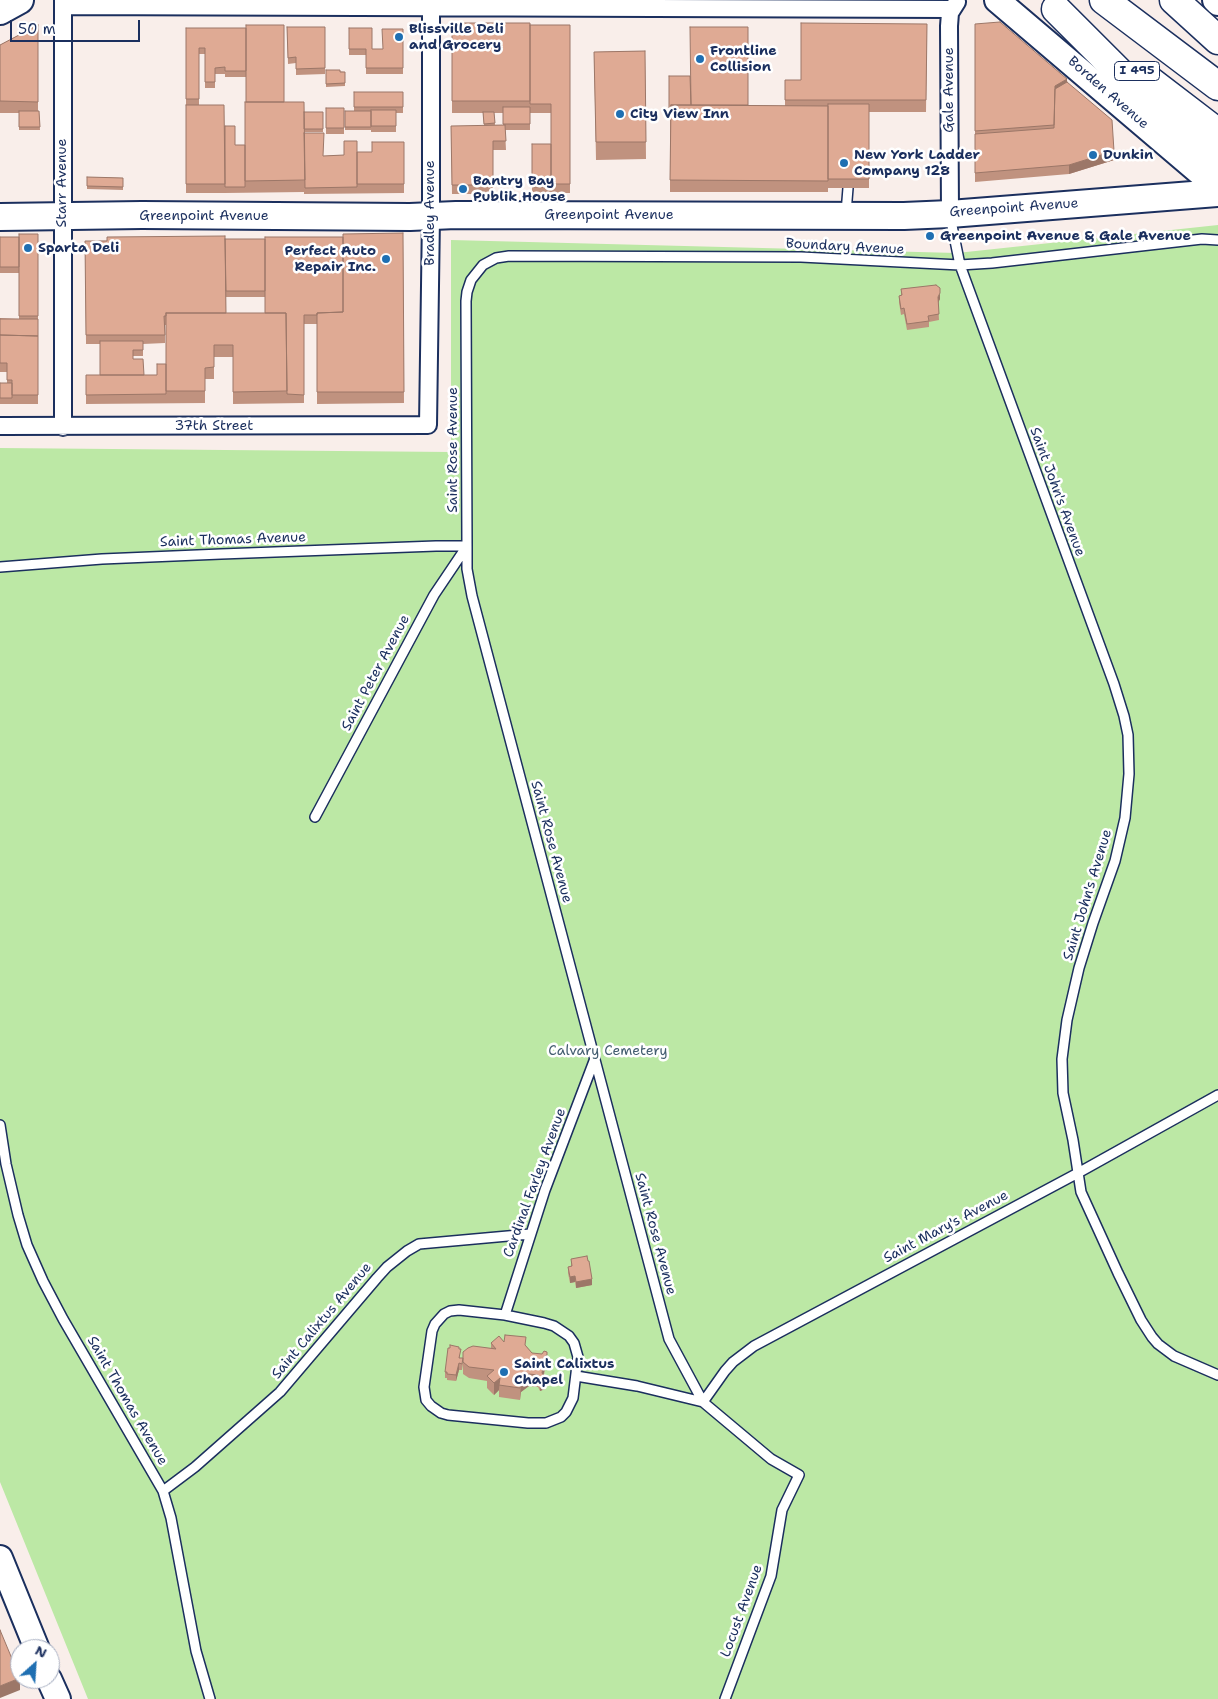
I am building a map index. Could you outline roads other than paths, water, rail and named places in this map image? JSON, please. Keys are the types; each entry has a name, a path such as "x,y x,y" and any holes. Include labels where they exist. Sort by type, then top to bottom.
{"highway":[{"name":"I 495","path":"1104,0 1218,86"},
{"path":"1174,0 1218,40"},
{"name":"I 495","path":"1050,5 1218,133"},
{"path":"1050,5 1162,115 1218,162"}],"main road":[{"path":"0,11 20,0"},
{"name":"Borden Avenue","path":"997,0 1218,188"},
{"path":"1215,0 1218,3"},
{"name":"Greenpoint Avenue","path":"0,217 950,214 1218,193"},
{"path":"0,1558 33,1639"}],"street":[{"path":"63,3 660,7 955,4"},
{"name":"Starr Avenue","path":"63,3 63,427"},
{"name":"Bradley Avenue","path":"428,425 431,216 430,4"},
{"name":"Gale Avenue","path":"950,214 949,40 955,4"},
{"name":"37th Street","path":"0,426 428,425"}],"lane":[{"path":"846,215 848,188"},
{"name":"Saint John's Avenue","path":"950,214 960,265 1114,684 1128,735 1129,774 1125,818 1115,861 1079,968 1067,1020 1062,1059 1063,1093 1084,1201 1141,1320 1158,1344 1174,1356 1218,1375"},
{"name":"Boundary Avenue","path":"475,274 483,265 490,261 509,256 801,257 960,265 1202,239 1218,240"},
{"name":"Saint Rose Avenue","path":"475,274 469,286 466,301 467,569 472,596 669,1339 703,1402"},
{"name":"Saint Thomas Avenue","path":"0,567 102,559 467,546"},
{"name":"Saint Peter Avenue","path":"315,817 434,595 467,546"},
{"name":"Cardinal Farley Avenue","path":"505,1315 545,1190 594,1061"},
{"name":"Saint Mary's Avenue","path":"703,1402 733,1362 754,1346 1078,1173 1218,1095"},
{"name":"Saint Thomas Avenue","path":"0,1125 6,1164 27,1245 63,1319 163,1491 171,1518 196,1651 210,1699"},
{"name":"Saint Calixtus Avenue","path":"163,1491 195,1467 280,1392 387,1266 407,1251 419,1244 530,1234"},
{"path":"459,1310 505,1315 554,1326 569,1336 576,1349 578,1357 576,1376 573,1398 566,1412 561,1417 546,1423 448,1415 435,1410 426,1400 424,1387 430,1339 435,1324 439,1318 450,1311 459,1310"},
{"path":"576,1376 637,1386 703,1402"},
{"name":"Locust Avenue","path":"703,1402 771,1459 799,1475 782,1510 771,1576 725,1699"}],"place":[{"name":"Blissville Deli and Grocery","path":"399,37"},
{"name":"Frontline Collision","path":"700,59"},
{"name":"City View Inn","path":"620,114"},
{"name":"Dunkin","path":"1093,155"},
{"name":"New York Ladder Company 128","path":"844,163"},
{"name":"Bantry Bay Publik House","path":"463,189"},
{"name":"Greenpoint Avenue & Gale Avenue","path":"930,236"},
{"name":"Sparta Deli","path":"28,248"},
{"name":"Perfect Auto Repair Inc.","path":"386,259"},
{"name":"Saint Calixtus Chapel","path":"504,1372"}],"park label":[{"name":"Calvary Cemetery","path":"608,1051"}]}
